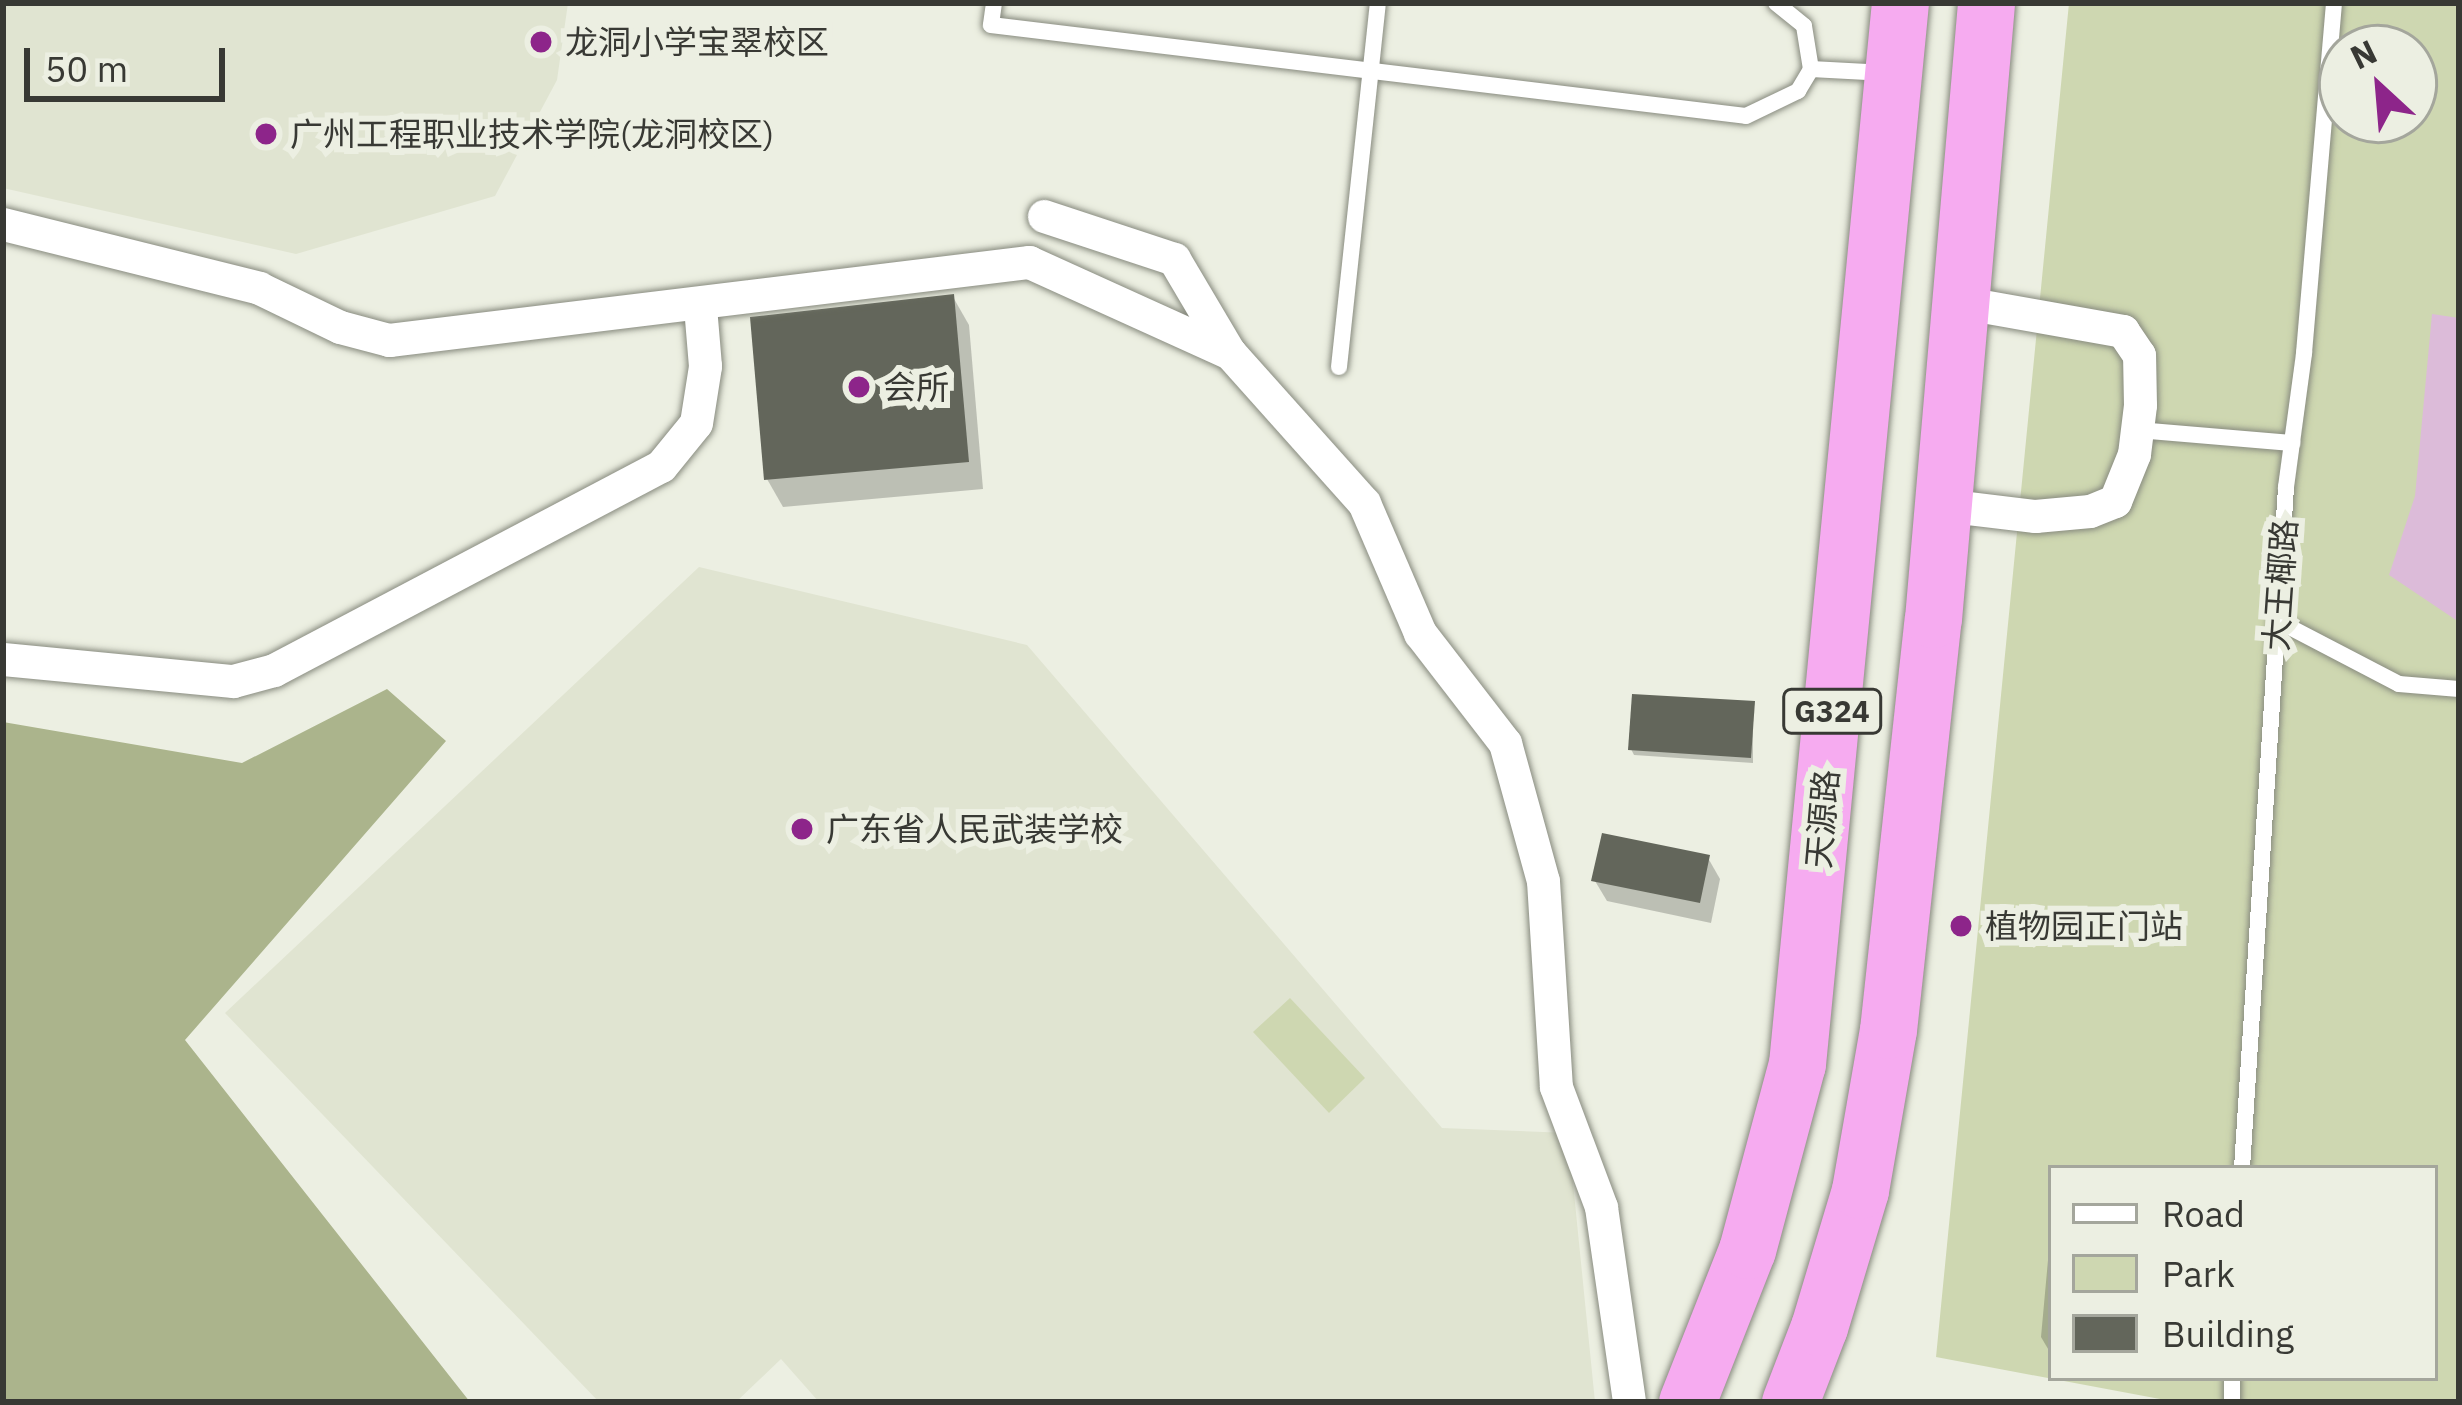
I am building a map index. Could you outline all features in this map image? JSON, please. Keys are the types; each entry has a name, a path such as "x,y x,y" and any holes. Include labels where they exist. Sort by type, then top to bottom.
{"highway":[{"name":"天源路","path":"1687,1402 1748,1250 1797,1064 1900,3"},
{"name":"G324","path":"1790,1402 1837,1269 1875,1120 1942,506 1986,3"}],"street":[{"path":"1044,216 1174,259 1230,353 1364,503 1420,633 1505,742 1543,881 1556,1087 1601,1207 1629,1402"},
{"path":"3,224 259,288 340,326 389,340 1029,262 1230,353"},
{"path":"1942,506 2036,516 2090,511 2115,501 2126,484 2137,430 2139,355 2123,331 1960,302"},
{"path":"3,659 233,681 274,670 661,466 696,423 705,366 700,307"}],"lane":[{"path":"994,3 991,25 1746,116 1798,91 1811,69 1804,26 1776,3"},
{"path":"1340,368 1378,3"},
{"name":"大王椰路","path":"2242,1165 2292,443 2334,3"},
{"path":"1811,69 1893,73"},
{"path":"2137,430 2292,443"},
{"path":"2278,621 2399,684 2459,688"}],"shaded area":[{"name":"广州工程职业技术学院(龙洞校区)","path":"3,3 568,3 557,80 495,196 296,254 3,188"},
{"path":"2432,314 2459,318 2459,622 2389,575 2415,496"},
{"name":"广东省人民武装学校","path":"699,567 1027,645 1442,1128 1568,1133 1595,1402 819,1402 781,1359 736,1402 599,1402 225,1013"}],"green space":[{"path":"2069,3 2459,3 2459,1402 2176,1402 2064,1381 2438,1381 2438,1165 2048,1165 2048,1378 1936,1357"},
{"path":"387,689 446,741 185,1040 470,1402 3,1402 3,722 242,763"},
{"path":"1290,998 1365,1078 1329,1113 1253,1032"}],"building":[{"name":"会所","path":"954,294 969,462 764,480 750,317"},
{"path":"1632,694 1755,701 1751,758 1628,750"},
{"path":"1602,833 1710,855 1700,903 1591,881"}],"place":[{"name":"龙洞小学宝翠校区","path":"541,42"},
{"name":"广州工程职业技术学院(龙洞校区)","path":"266,134"},
{"name":"会所","path":"859,387"},
{"name":"广东省人民武装学校","path":"802,829"},
{"name":"植物园正门站","path":"1961,926"}]}
